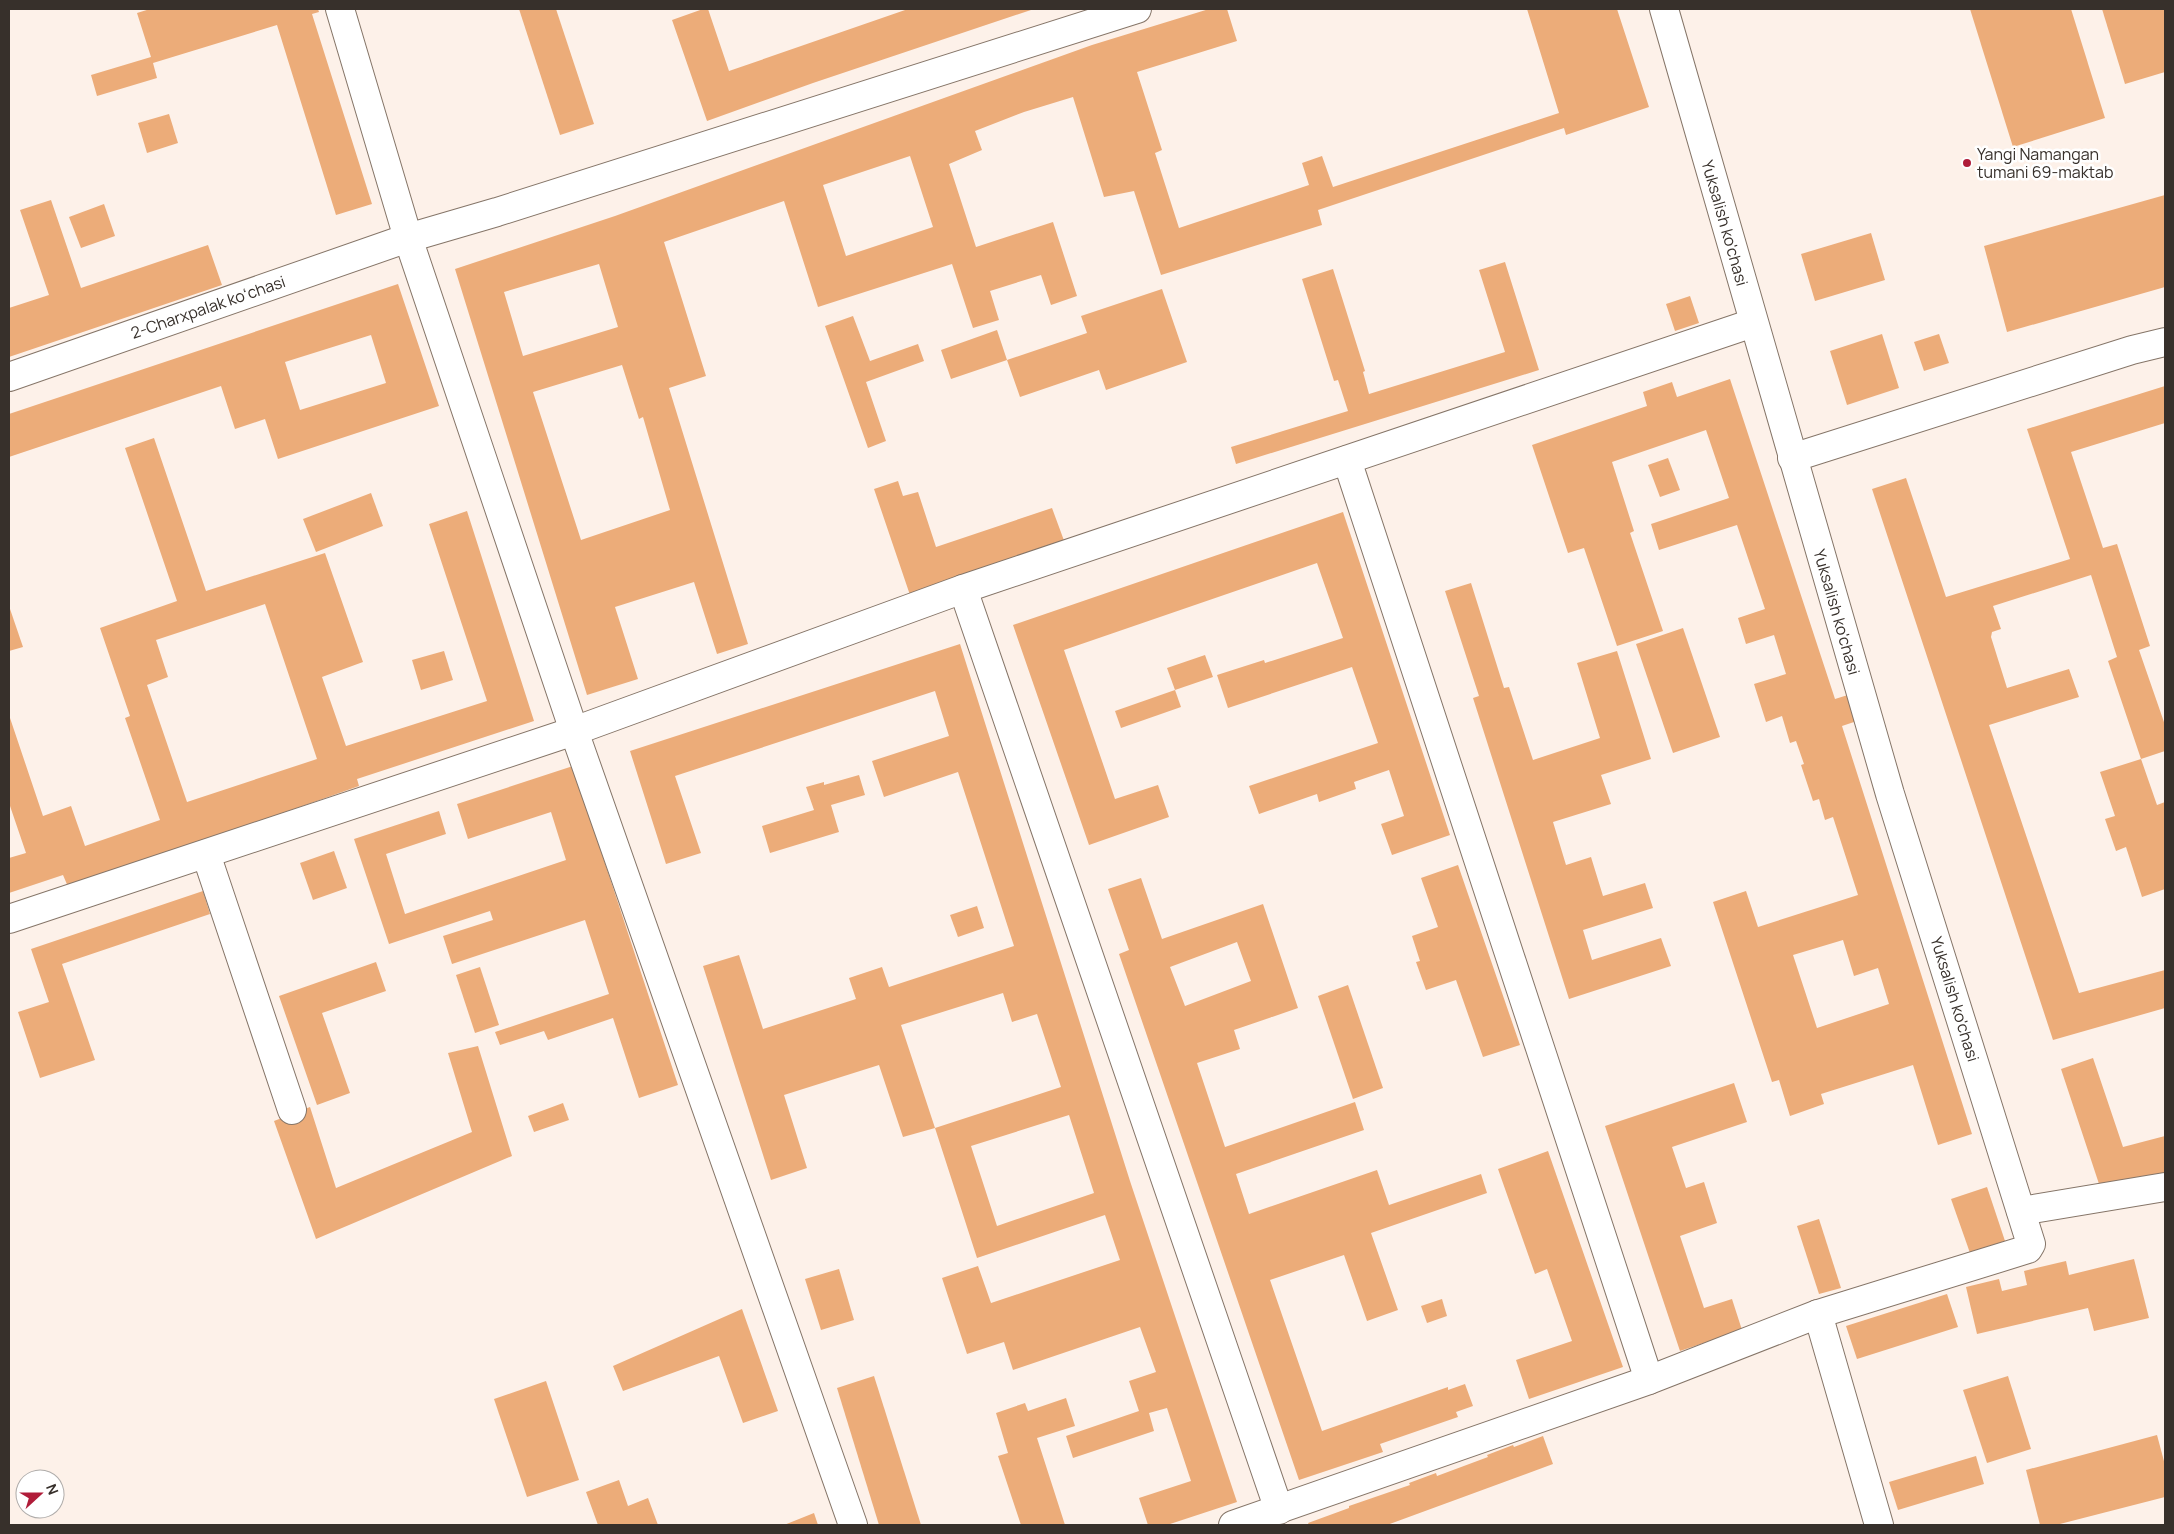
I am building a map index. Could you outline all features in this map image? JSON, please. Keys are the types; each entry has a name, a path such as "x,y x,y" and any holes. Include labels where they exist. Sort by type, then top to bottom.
{"street":[{"path":"340,9 408,238 574,731 853,1525"},
{"name":"2-Charxpalak koʻchasi","path":"9,377 408,238 497,212 1137,9"},
{"name":"Yuksalish ko'chasi","path":"1664,9 1753,323 1893,803 2030,1244 2028,1248 1818,1314"},
{"path":"9,919 574,731 963,589 1753,323"},
{"path":"1792,458 2122,353 2165,342"},
{"path":"1346,460 1649,1380"},
{"path":"963,589 1280,1510"},
{"path":"206,854 292,1110"},
{"path":"2021,1211 2165,1187"},
{"path":"1233,1525 1649,1380 1818,1314 1879,1525"}],"building":[{"path":"150,9 318,9 319,12 312,14 372,204 336,215 277,25 153,63 157,78 97,96 91,75 151,57 137,13"},
{"path":"519,9 556,9 594,124 560,135"},
{"path":"708,9 729,71 908,9 1034,9 813,83 707,121 672,20"},
{"path":"1209,9 1227,9 1237,41 1137,72 1162,150 1155,153 1179,228 1309,185 1302,163 1322,156 1333,187 1559,113 1527,9 1617,9 1649,107 1566,135 1564,128 1318,210 1322,225 1161,275 1134,191 1104,197 1073,97 1024,112 975,131 982,150 949,164 976,247 1053,222 1077,296 1051,305 1041,275 990,291 999,320 973,328 952,264 818,307 784,201 664,242 706,376 669,388 748,644 717,654 694,582 615,607 638,679 587,695 455,269 615,216 1092,45","holes":["910,156 933,227 846,256 823,185","599,264 618,327 523,356 504,292","622,365 639,419 643,417 670,510 581,540 533,392"]},
{"path":"1970,9 2071,9 2105,118 2013,147"},
{"path":"2102,9 2165,9 2165,72 2125,84"},
{"path":"169,114 178,143 147,153 138,123"},
{"path":"2165,195 2165,287 2007,332 1984,246"},
{"path":"51,200 81,288 208,245 222,285 9,357 9,308 49,295 20,210"},
{"path":"104,204 115,236 81,248 69,217"},
{"path":"1871,233 1885,280 1815,301 1801,254"},
{"path":"1505,262 1539,370 1236,464 1231,447 1348,411 1338,380 1334,381 1302,279 1333,269 1365,371 1363,372 1369,394 1505,352 1479,270"},
{"path":"398,284 439,406 278,459 265,419 235,429 221,386 9,457 9,414","holes":["371,335 386,383 300,410 285,362"]},
{"path":"1162,289 1187,362 1106,390 1099,370 1020,397 1007,360 1087,333 1081,316"},
{"path":"1690,296 1699,323 1675,331 1666,304"},
{"path":"853,316 870,361 918,344 924,361 866,382 886,441 868,448 825,326"},
{"path":"997,330 1007,360 951,379 941,350"},
{"path":"1882,334 1899,388 1847,405 1830,351"},
{"path":"1939,334 1949,363 1924,371 1914,342"},
{"path":"1730,379 1835,699 1851,694 1860,720 1842,726 1972,1134 1938,1145 1913,1065 1821,1094 1824,1104 1790,1116 1779,1080 1772,1082 1713,902 1746,891 1758,927 1858,895 1833,817 1825,820 1819,799 1813,801 1801,765 1804,764 1796,741 1790,743 1782,716 1766,722 1754,684 1786,674 1774,635 1746,644 1738,618 1765,609 1737,525 1659,550 1651,524 1729,498 1706,430 1612,462 1634,531 1630,533 1663,631 1617,646 1584,548 1568,553 1532,445 1647,406 1643,392 1672,382 1677,397","holes":["1843,940 1854,976 1878,968 1889,1004 1817,1028 1793,955"]},
{"path":"2165,386 2165,423 2071,452 2103,548 2117,544 2150,646 2139,650 2165,725 2165,751 2141,759 2108,661 2117,657 2091,575 1993,606 2001,629 1992,632 1991,637 2007,688 2069,669 2079,697 1989,725 2079,993 2165,970 2165,1008 2053,1040 1872,489 1906,478 1946,597 2070,559 2027,429"},
{"path":"154,438 206,591 325,553 363,662 322,677 346,746 487,701 429,524 467,511 534,721 357,779 359,786 69,889 63,875 9,893 9,858 26,853 9,803 9,715 43,816 71,806 85,846 160,820 125,718 130,716 100,628 177,601 125,448","holes":["265,604 317,759 187,802 147,685 168,677 156,640"]},
{"path":"1668,458 1680,490 1660,497 1648,465"},
{"path":"898,481 903,496 918,492 936,547 1052,508 1066,546 911,598 874,489"},
{"path":"371,493 383,526 316,552 303,519"},
{"path":"1343,512 1450,835 1392,855 1381,824 1404,816 1389,770 1354,782 1356,789 1319,802 1317,794 1259,814 1249,786 1378,743 1352,667 1228,708 1217,675 1264,660 1265,663 1343,638 1317,563 1064,650 1115,799 1158,785 1169,817 1089,845 1013,625"},
{"path":"1471,583 1504,688 1509,687 1533,760 1600,738 1577,663 1617,651 1651,759 1601,775 1611,804 1553,822 1566,865 1591,857 1603,896 1645,883 1653,908 1583,930 1592,960 1661,938 1671,966 1569,999 1473,698 1479,696 1445,591"},
{"path":"9,606 23,647 9,651"},
{"path":"1683,628 1720,737 1673,753 1636,644"},
{"path":"960,644 1130,1181 1237,1502 1167,1525 1148,1525 1139,1498 1191,1481 1167,1408 1149,1413 1154,1431 1073,1458 1066,1436 1139,1411 1129,1381 1156,1372 1140,1327 1013,1370 1004,1342 967,1354 942,1278 978,1266 991,1303 1120,1260 1105,1215 977,1258 935,1128 903,1137 879,1065 784,1095 807,1168 771,1180 703,966 739,955 763,1029 856,999 849,978 882,967 889,987 1014,946 958,772 884,797 872,761 949,736 935,691 675,776 701,853 666,864 630,751","holes":["1003,993 1012,1022 1037,1014 1061,1087 935,1128 901,1025","1069,1115 1094,1193 997,1226 971,1146"]},
{"path":"444,651 453,680 421,690 412,660"},
{"path":"1205,655 1213,677 1175,690 1167,668"},
{"path":"1175,690 1181,707 1121,728 1115,711"},
{"path":"2141,759 2157,805 2165,802 2165,889 2142,897 2126,847 2116,851 2105,819 2115,816 2100,772"},
{"path":"573,766 678,1085 639,1098 613,1018 548,1040 544,1031 500,1045 495,1032 609,994 585,920 452,964 443,936 493,920 490,911 389,944 354,839 439,811 446,834 386,854 405,914 566,860 551,812 468,839 457,804"},
{"path":"859,775 865,795 831,805 839,832 770,853 762,826 814,810 806,787 824,782 824,785"},
{"path":"334,851 347,888 313,900 300,863"},
{"path":"1458,865 1520,1045 1483,1057 1456,980 1426,990 1416,962 1420,961 1412,936 1438,927 1421,878"},
{"path":"1141,878 1162,939 1263,904 1298,1008 1234,1030 1240,1049 1197,1063 1225,1147 1355,1102 1364,1130 1236,1174 1249,1214 1377,1170 1389,1205 1481,1174 1487,1193 1371,1233 1398,1310 1367,1321 1344,1255 1270,1280 1322,1431 1448,1387 1448,1390 1465,1384 1473,1406 1456,1412 1458,1417 1380,1444 1383,1452 1299,1480 1119,954 1129,950 1108,889","holes":["1237,942 1251,981 1185,1006 1170,967"]},
{"path":"203,891 210,914 62,964 95,1060 40,1078 18,1012 49,1002 31,949"},
{"path":"977,906 984,928 958,937 950,915"},
{"path":"376,962 386,991 322,1013 350,1093 317,1105 279,996"},
{"path":"480,967 499,1025 475,1033 456,975"},
{"path":"1348,985 1383,1088 1353,1099 1318,996"},
{"path":"478,1046 512,1156 316,1239 274,1121 310,1107 336,1188 472,1132 448,1053"},
{"path":"2093,1058 2123,1147 2165,1136 2165,1173 2101,1190 2061,1069"},
{"path":"1734,1083 1747,1122 1672,1147 1686,1188 1704,1182 1717,1223 1680,1236 1704,1308 1732,1299 1742,1330 1680,1351 1605,1126"},
{"path":"563,1103 569,1120 534,1132 528,1116"},
{"path":"1548,1151 1623,1367 1529,1399 1516,1360 1572,1341 1547,1269 1535,1274 1498,1169"},
{"path":"1987,1187 2005,1241 1970,1253 1951,1199"},
{"path":"1819,1219 1841,1288 1819,1294 1797,1226"},
{"path":"2134,1259 2149,1318 2094,1331 2088,1308 1977,1334 1966,1287 1999,1279 2002,1291 2027,1285 2024,1271 2066,1261 2069,1275"},
{"path":"839,1269 854,1320 821,1330 805,1279"},
{"path":"1947,1294 1958,1327 1857,1359 1846,1326"},
{"path":"1442,1299 1447,1316 1427,1323 1421,1306"},
{"path":"742,1309 778,1411 743,1423 719,1356 623,1391 613,1366"},
{"path":"874,1376 921,1525 879,1525 837,1388"},
{"path":"2008,1376 2031,1449 1987,1463 1963,1390"},
{"path":"546,1381 579,1480 527,1497 494,1399"},
{"path":"1066,1398 1075,1426 1037,1438 1065,1525 1021,1525 998,1456 1008,1453 996,1413 1025,1403 1028,1411"},
{"path":"2157,1435 2165,1465 2165,1497 2056,1525 2040,1525 2026,1470"},
{"path":"1543,1436 1553,1464 1387,1525 1309,1525 1308,1523 1349,1508 1349,1506 1410,1485 1409,1483 1436,1473 1437,1476 1488,1457 1487,1455 1513,1445 1514,1447"},
{"path":"1976,1456 1984,1484 1898,1510 1889,1482"},
{"path":"619,1480 628,1506 648,1498 658,1525 598,1525 586,1492"},
{"path":"814,1513 818,1525 784,1525"}],"place":[{"name":"Yangi Namangan tumani 69-maktab","path":"1967,163"}]}
